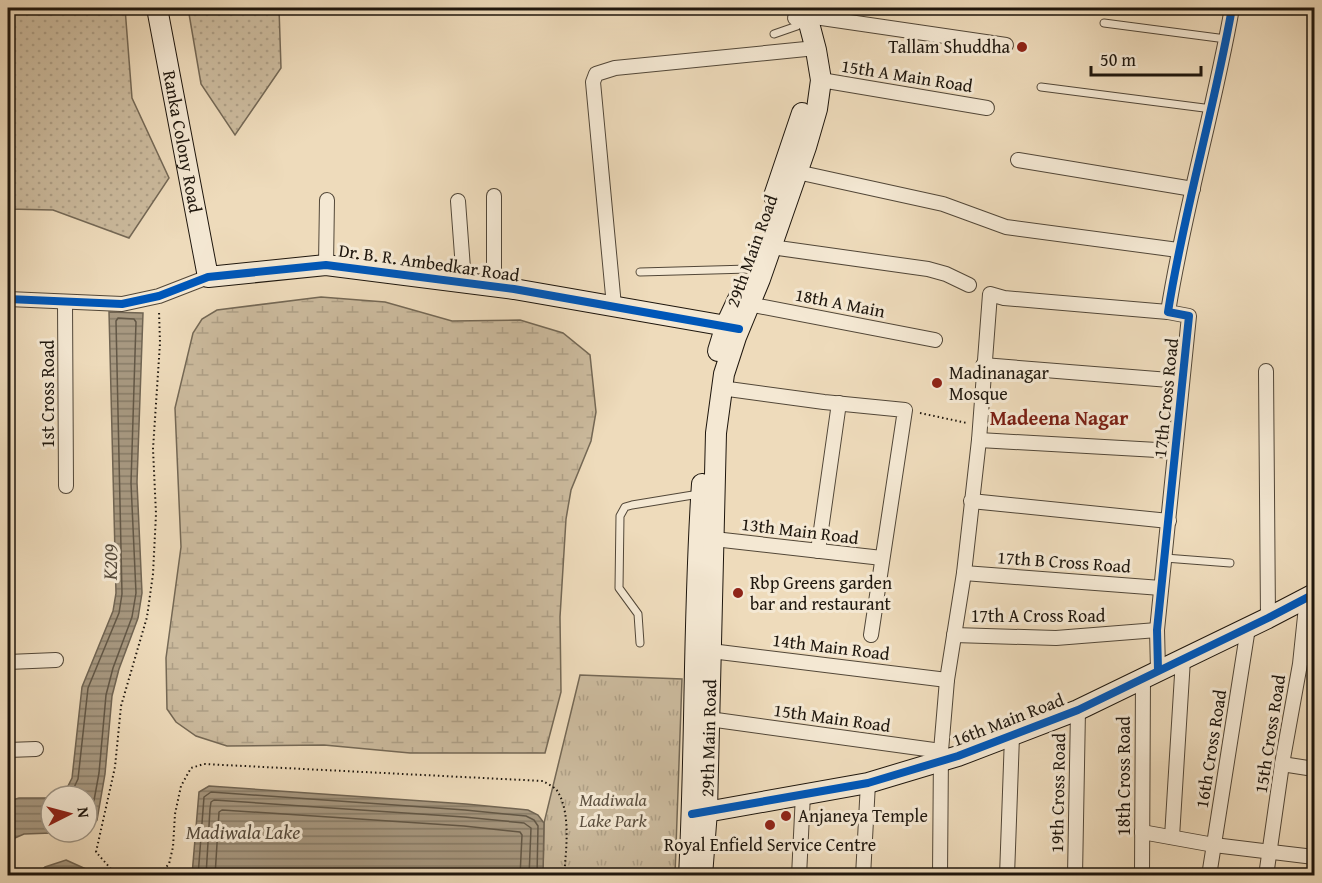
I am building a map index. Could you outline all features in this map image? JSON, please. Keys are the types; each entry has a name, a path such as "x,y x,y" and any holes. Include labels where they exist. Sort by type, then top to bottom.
{"main road":[{"name":"Ranka Colony Road","path":"157,8 208,278"},
{"name":"29th Main Road","path":"702,876 698,537 712,373 771,247 798,172 817,109 821,80 809,49 800,15"},
{"name":"29th Main Road","path":"744,303 749,269 804,105 809,49"},
{"name":"Dr. B. R. Ambedkar Road","path":"208,278 326,265 494,286 732,327"},
{"name":"29th Main Road","path":"689,876 700,813 709,719 716,433 732,327"},
{"name":"16th Main Road","path":"700,813 868,783 940,756 1012,736 1077,710 1311,596"}],"street":[{"name":"17th Cross Road","path":"1151,674 1189,316 1168,312 1178,250 1212,109 1232,8"},
{"path":"800,15 1006,45"},
{"path":"614,306 593,82 596,74 615,68 809,49"},
{"name":"15th A Main Road","path":"821,80 987,108"},
{"path":"1018,160 1192,189"},
{"path":"798,172 943,204 1006,226 1178,250"},
{"path":"494,196 494,286"},
{"path":"326,265 327,200"},
{"path":"459,201 464,282"},
{"path":"771,247 928,269 946,274 969,285"},
{"name":"Dr. B. R. Ambedkar Road","path":"8,299 122,304 159,296 208,278"},
{"path":"940,876 940,756 947,680 964,573 979,433 990,294 1004,298 1168,312"},
{"name":"1st Cross Road","path":"65,302 66,486"},
{"name":"18th A Main","path":"744,303 935,340"},
{"path":"983,364 1182,381"},
{"path":"1266,371 1269,618"},
{"path":"721,388 906,410 871,635"},
{"path":"818,551 839,403"},
{"path":"979,433 1175,450"},
{"path":"971,501 1169,521"},
{"name":"13th Main Road","path":"714,539 882,558"},
{"name":"17th B Cross Road","path":"964,573 1161,588"},
{"name":"15th Cross Road","path":"1266,876 1282,764 1311,596"},
{"name":"16th Cross Road","path":"1209,876 1248,628"},
{"name":"17th A Cross Road","path":"954,635 1056,638 1157,630"},
{"name":"14th Main Road","path":"711,651 947,680"},
{"path":"1172,837 1183,659"},
{"path":"8,662 56,660"},
{"name":"18th Cross Road","path":"1142,876 1142,832 1151,674"},
{"name":"19th Cross Road","path":"1075,876 1077,710"},
{"name":"15th Main Road","path":"709,719 940,756"},
{"path":"1007,876 1012,736"},
{"path":"8,750 36,749"},
{"path":"1282,764 1314,769"},
{"path":"864,876 868,783"},
{"path":"799,876 803,794"},
{"path":"1142,832 1214,845 1314,857"}],"lane":[{"path":"774,34 800,15"},
{"path":"1104,23 1226,39"},
{"path":"1041,87 1212,109"},
{"path":"640,272 749,269"},
{"path":"640,643 638,614 619,588 620,516 625,507 632,504 702,494"},
{"path":"1165,558 1230,563"}],"path":[{"path":"138,876 111,869 96,852 115,767 121,706 147,617 153,574 156,514 153,449 160,343 159,296"},
{"path":"906,410 979,433"},
{"path":"157,876 169,864 181,786 191,768 212,764 543,781 557,790 564,808 567,838 564,876"}],"green space":[{"path":"8,8 125,8 132,98 169,178 129,238 53,210 8,209"},
{"path":"188,8 279,8 281,68 235,135 201,84"},
{"path":"321,297 385,302 452,321 520,320 563,333 590,355 596,412 591,441 571,490 566,519 560,617 561,692 545,753 410,753 324,745 227,746 196,736 176,722 167,709 166,658 181,547 175,408 193,333 202,319 217,310"},
{"name":"Madiwala Lake Park","path":"580,675 682,679 675,875 543,876 544,823"}],"water":[{"path":"109,312 143,313 137,482 142,593 138,618 119,669 112,696 105,774 99,808 99,784 69,784 72,778 82,687 113,611 116,593"},
{"name":"Madiwala Lake","path":"209,786 528,810 538,815 544,823 543,875 192,875 199,792"},
{"path":"19,798 39,798 39,833 24,834 8,841 8,801"},
{"path":"66,860 99,875 36,875 45,867"}],"cycle path":[{"path":"1158,670 1157,630 1189,316 1168,312 1182,236 1232,8"},
{"path":"8,299 122,304 159,296 208,277 326,265 514,289 739,329"},
{"path":"692,814 868,783 958,756 1078,710 1314,594"}],"place":[{"name":"Tallam Shuddha","path":"1022,47"},
{"name":"Madinanagar Mosque","path":"937,383"},
{"name":"Rbp Greens garden bar and restaurant","path":"738,593"},
{"name":"Anjaneya Temple","path":"786,816"},
{"name":"Royal Enfield Service Centre","path":"770,825"}],"district":[{"name":"Madeena Nagar","path":"1059,418"}],"water label":[{"name":"K209","path":"110,562"}]}
